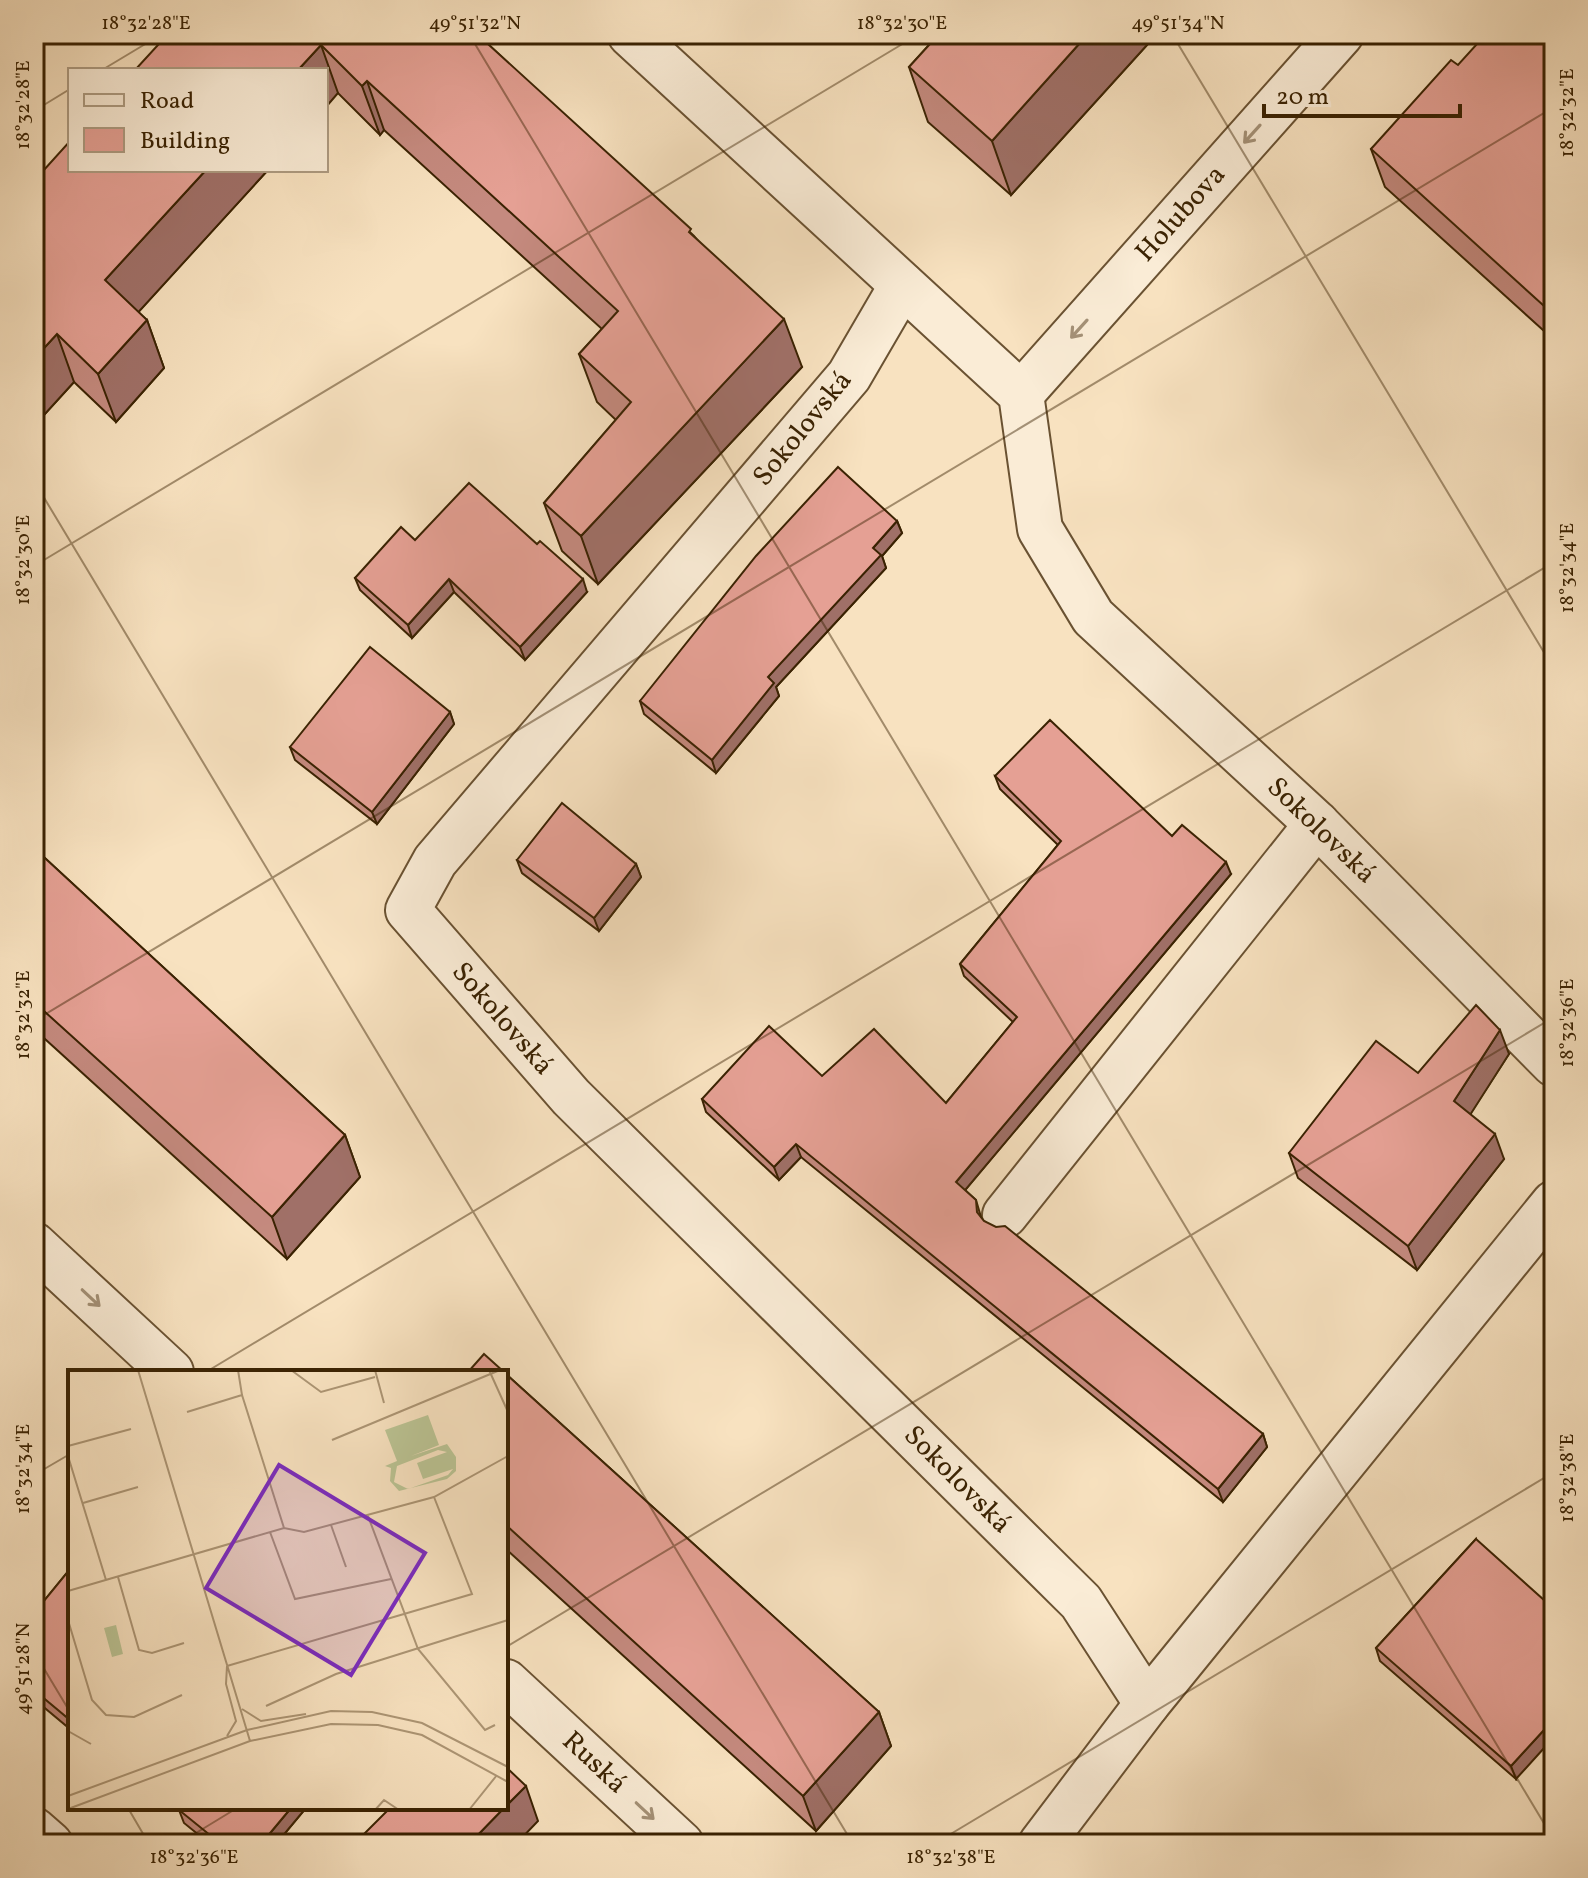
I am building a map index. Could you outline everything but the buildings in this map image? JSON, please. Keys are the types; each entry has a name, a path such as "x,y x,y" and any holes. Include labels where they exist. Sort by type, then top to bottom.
{"street":[{"path":"630,34 1021,394"},
{"name":"Holubova","path":"1021,394 1341,34"},
{"name":"Sokolovská","path":"902,285 849,376 435,861 408,910 571,1097 1081,1602 1147,1704"},
{"name":"Sokolovská","path":"1021,394 1040,529 1093,617 1317,824 1554,1064"},
{"path":"1005,1215 1317,824"},
{"path":"1041,1844 1147,1704 1554,1203"},
{"path":"34,1245 169,1370"},
{"name":"Ruská","path":"508,1684 681,1844"},
{"path":"34,1830 50,1844"}]}
